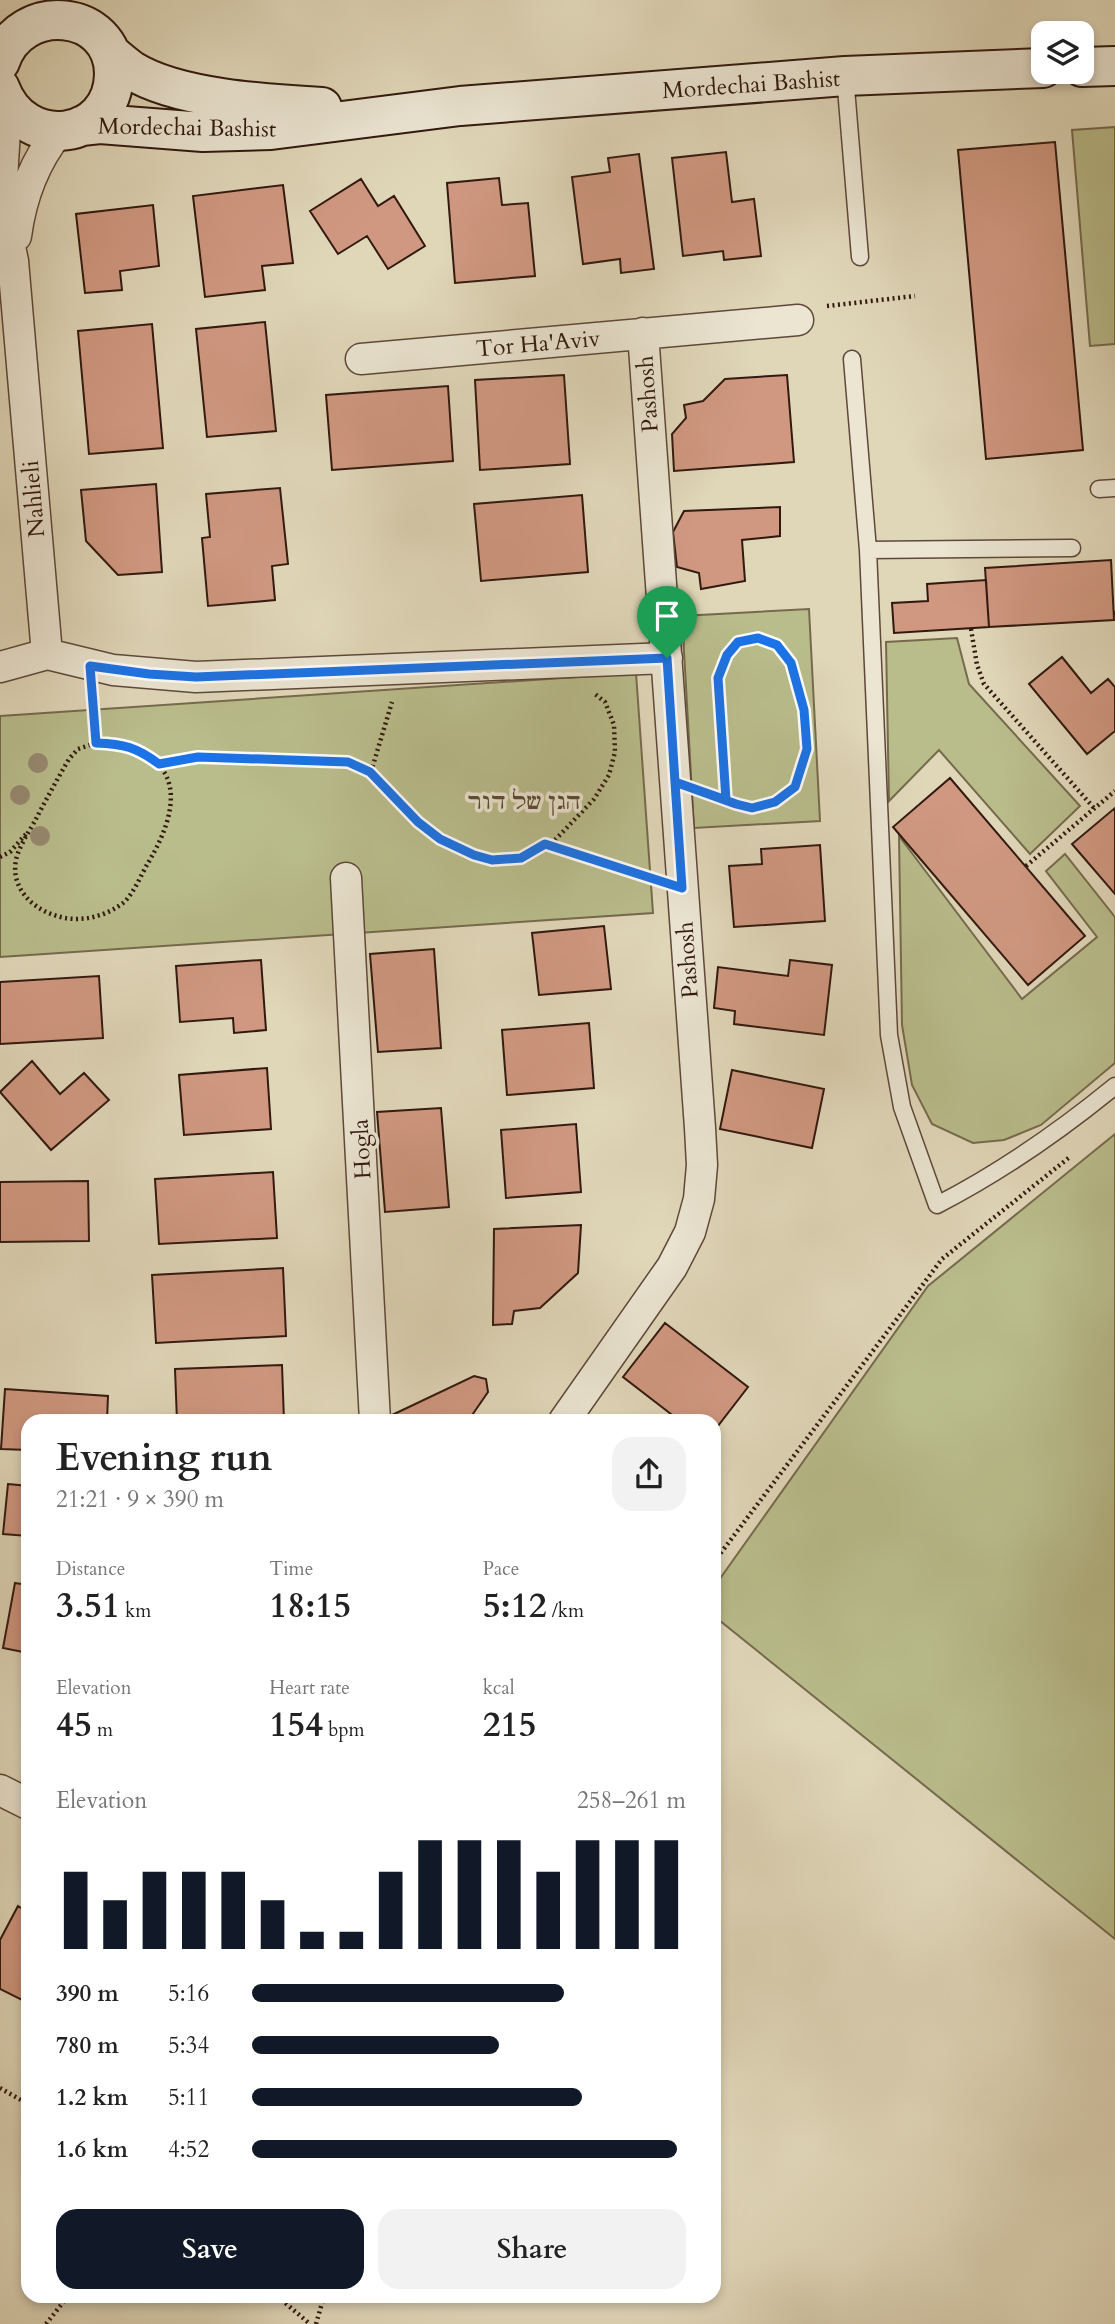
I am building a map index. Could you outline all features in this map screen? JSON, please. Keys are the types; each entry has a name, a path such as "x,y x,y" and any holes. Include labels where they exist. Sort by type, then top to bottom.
{"street":[{"path":"48,17 67,18 85,25 100,37 110,53 114,72 112,91 103,108 89,122 70,129 34,128 18,118 3,73 30,23 48,17"},
{"name":"Mordechai Bashist","path":"110,53 132,70 151,79 203,94 251,101 359,108 460,107"},
{"path":"1094,67 1115,66"},
{"name":"Mordechai Bashist","path":"70,129 100,124 203,132 248,131 460,107 845,76 1031,68"},
{"name":"Nahlieli","path":"3,73 7,133 2,191 4,218 13,261 47,654"},
{"name":"Nahlieli","path":"13,261 20,211 41,156 70,129"},
{"name":"Tor Ha'Aviv","path":"361,359 798,320"},
{"name":"Pashosh","path":"569,1414 672,1267 690,1232 699,1199 702,1165 643,334"},
{"path":"0,667 47,654 90,666 196,677 667,658"},
{"name":"Hogla","path":"346,878 375,1414"},
{"path":"0,1790 21,1800"}],"lane":[{"path":"845,76 860,257"},
{"path":"852,359 868,550 889,1035 902,1107 937,1205 979,1183 1063,1127 1115,1086"},
{"path":"868,550 1072,548"}],"path":[{"path":"798,320 809,311 826,306 915,296"},
{"path":"971,629 977,665 984,684 1094,808"},
{"path":"675,782 726,800 752,808 775,802 795,787 807,749 804,710 791,663 777,645 758,638 738,642 727,655 718,678 726,800"},
{"path":"90,666 96,743"},
{"path":"159,764 198,757 348,762 370,772 418,822 440,839 474,855 492,860 521,858 556,839 594,799 609,775 615,752 614,725 605,702 589,689"},
{"path":"370,772 393,698"},
{"path":"96,743 141,750 159,764 172,786 169,812 160,844 125,902 102,915 81,919 58,917 35,907 22,894 15,873 18,854 69,759 78,749 96,743"},
{"path":"1026,866 1115,791"},
{"path":"0,857 10,852 31,828"},
{"path":"545,844 682,888"},
{"path":"721,1553 942,1259 1072,1155"},
{"path":"0,2088 21,2100"},
{"path":"46,2324 62,2303"},
{"path":"285,2303 310,2324"},
{"path":"316,2324 322,2303"}],"green space":[{"path":"1115,127 1115,344 1090,346 1072,130"},
{"path":"809,609 820,821 694,828 682,616"},
{"path":"957,638 969,684 1080,806 1030,854 939,750 889,801 886,642"},
{"name":"הגן של דור","path":"636,673 653,913 0,957 0,716"},
{"path":"899,836 1022,999 1097,937 1046,871 1065,854 1115,917 1115,1063 1041,1125 1004,1140 973,1143 932,1124 912,1085 902,1025"},
{"path":"1115,1134 1115,1939 721,1622 721,1577 928,1286"}],"building":[{"path":"1055,142 1083,450 986,459 958,150"},
{"path":"726,152 732,202 754,199 761,256 724,260 723,251 683,256 672,158"},
{"path":"639,154 654,269 621,273 620,259 583,264 572,177 610,172 608,158"},
{"path":"499,178 502,205 528,203 535,276 455,283 447,183"},
{"path":"361,179 378,206 394,196 425,246 388,269 367,236 338,254 310,211"},
{"path":"283,185 293,263 262,266 265,290 205,297 193,196"},
{"path":"153,205 159,266 120,271 122,290 85,293 76,214"},
{"path":"265,322 276,431 207,437 196,329"},
{"path":"152,324 163,448 89,454 78,331"},
{"path":"564,375 570,464 480,470 475,380"},
{"path":"787,375 794,462 674,471 672,434 686,418 684,405 703,401 725,379"},
{"path":"448,386 453,461 332,470 326,395"},
{"path":"156,484 162,572 118,575 86,541 81,490"},
{"path":"280,488 288,564 272,566 275,600 208,606 202,538 210,537 206,494"},
{"path":"582,495 588,572 481,581 474,504"},
{"path":"780,507 780,536 742,540 745,581 701,589 699,573 677,567 673,532 684,511"},
{"path":"1111,560 1114,620 989,627 985,568"},
{"path":"986,580 989,627 894,633 892,603 928,601 927,584"},
{"path":"1062,657 1091,693 1108,679 1115,687 1115,731 1087,754 1029,684"},
{"path":"950,778 1085,936 1028,985 893,827"},
{"path":"1115,808 1115,894 1072,844"},
{"path":"820,845 825,921 734,927 729,866 762,864 761,849"},
{"path":"604,926 611,989 539,995 532,933"},
{"path":"434,949 441,1048 378,1052 370,954"},
{"path":"261,960 266,1030 234,1033 233,1018 180,1022 176,966"},
{"path":"790,960 832,965 824,1035 734,1024 735,1011 714,1008 718,967 788,976"},
{"path":"99,976 103,1038 0,1044 0,982"},
{"path":"589,1023 594,1088 507,1095 502,1030"},
{"path":"32,1061 60,1094 84,1073 109,1100 51,1150 0,1092"},
{"path":"267,1068 271,1129 184,1135 179,1075"},
{"path":"732,1070 824,1089 812,1148 720,1129"},
{"path":"441,1108 449,1207 385,1212 377,1112"},
{"path":"576,1124 581,1192 506,1198 501,1130"},
{"path":"273,1172 277,1238 159,1244 155,1179"},
{"path":"88,1181 89,1241 0,1242 0,1182"},
{"path":"581,1225 578,1273 540,1308 514,1311 512,1324 493,1325 494,1229"},
{"path":"283,1268 286,1336 156,1343 152,1275"},
{"path":"665,1323 748,1387 721,1422 721,1414 671,1414 623,1377"},
{"path":"282,1365 284,1414 177,1414 175,1369"},
{"path":"474,1376 486,1379 488,1392 473,1414 394,1414"},
{"path":"5,1389 108,1396 107,1414 21,1414 21,1450 1,1449"},
{"path":"8,1484 21,1485 21,1535 3,1534"},
{"path":"15,1583 21,1584 21,1652 3,1648"},
{"path":"18,1906 21,1908 21,2000 0,1989 0,1940"}],"route":[{"path":"667,658 196,677 90,666 96,743 141,750 159,764 198,757 348,762 370,772 418,822 440,839 474,855 492,860 521,858 545,844 682,888 675,782 736,804 752,808 775,802 795,787 807,749 804,710 791,663 777,645 758,638 738,642 727,655 718,678 726,800 675,782 667,658"}]}
